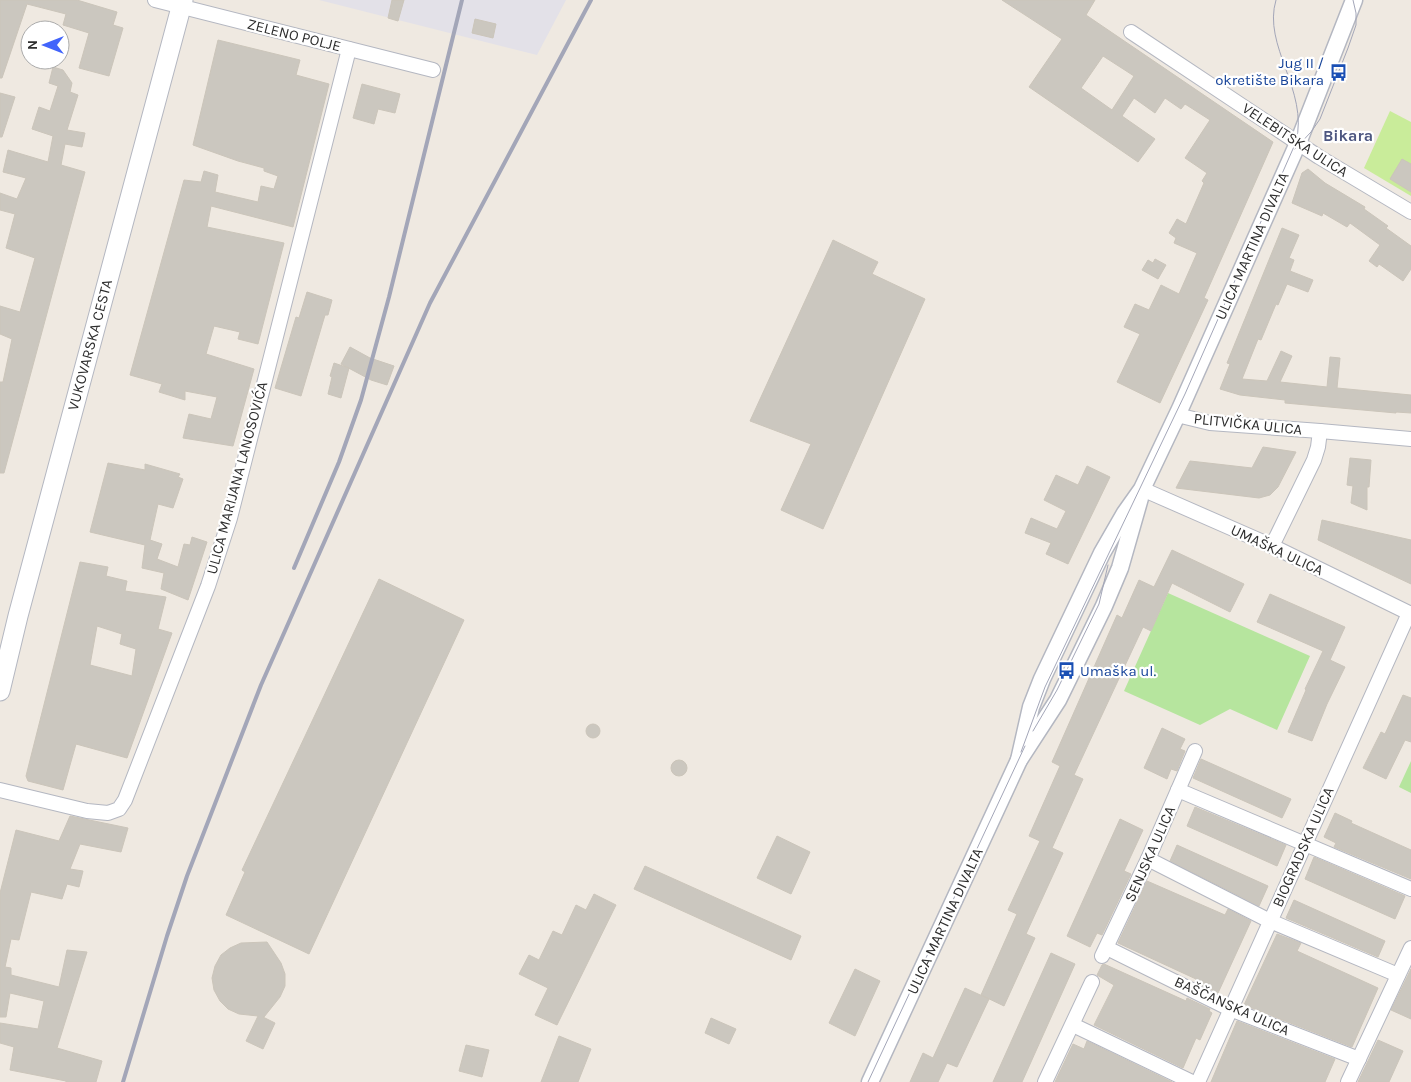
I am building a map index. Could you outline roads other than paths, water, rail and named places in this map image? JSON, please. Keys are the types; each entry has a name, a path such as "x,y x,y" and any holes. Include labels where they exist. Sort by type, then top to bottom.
{"main road":[{"name":"VUKOVARSKA CESTA","path":"0,691 18,616 182,3"}],"street":[{"name":"ZELENO POLJE","path":"156,0 182,3 433,70"},
{"name":"ULICA MARTINA DIVALTA","path":"870,1082 1019,760 1058,700 1104,606 1120,568 1142,489 1298,143 1354,0"},
{"name":"VELEBITSKA ULICA","path":"1130,32 1298,143 1411,212"},
{"name":"ULICA MARIJANA LANOSOVIĆA","path":"0,790 86,810 108,812 119,809 125,800 208,586 230,518 349,49"},
{"name":"PLITVIČKA ULICA","path":"1177,415 1210,423 1411,440"},
{"name":"PLITVIČKA ULICA","path":"1272,546 1314,460 1320,431"},
{"name":"ULICA MARTINA DIVALTA","path":"1019,760 1031,707 1042,679 1102,553 1125,513 1142,489"},
{"name":"UMAŠKA ULICA","path":"1142,489 1272,546 1410,614"},
{"name":"BIOGRADSKA ULICA","path":"1198,1082 1410,614"},
{"name":"SENJSKA ULICA","path":"1105,952 1195,751"},
{"path":"1178,790 1411,889"},
{"path":"1148,859 1270,921 1398,975"},
{"path":"1348,1082 1411,948"},
{"name":"BAŠČANSKA ULICA","path":"1105,952 1230,1009 1359,1060"},
{"path":"1045,1082 1092,982"},
{"path":"1072,1025 1192,1082"}],"tram line":[{"path":"1021,752 1045,687 1185,394 1296,142 1298,123 1296,104 1275,34 1273,17 1276,0"},
{"path":"1295,149 1320,119 1348,48 1356,25 1353,0"},
{"path":"1033,731 1057,690 1099,604 1108,565"},
{"path":"868,1082 1025,746"}],"railway":[{"path":"294,568 339,462 361,400 389,297 462,0"},
{"path":"123,1082 187,876 261,685 430,303 591,0"}],"place":[{"name":"Jug II / okretište Bikara","path":"1338,72"},
{"name":"Umaška ul.","path":"1066,671"}],"district":[{"name":"Bikara","path":"1348,135"}]}
